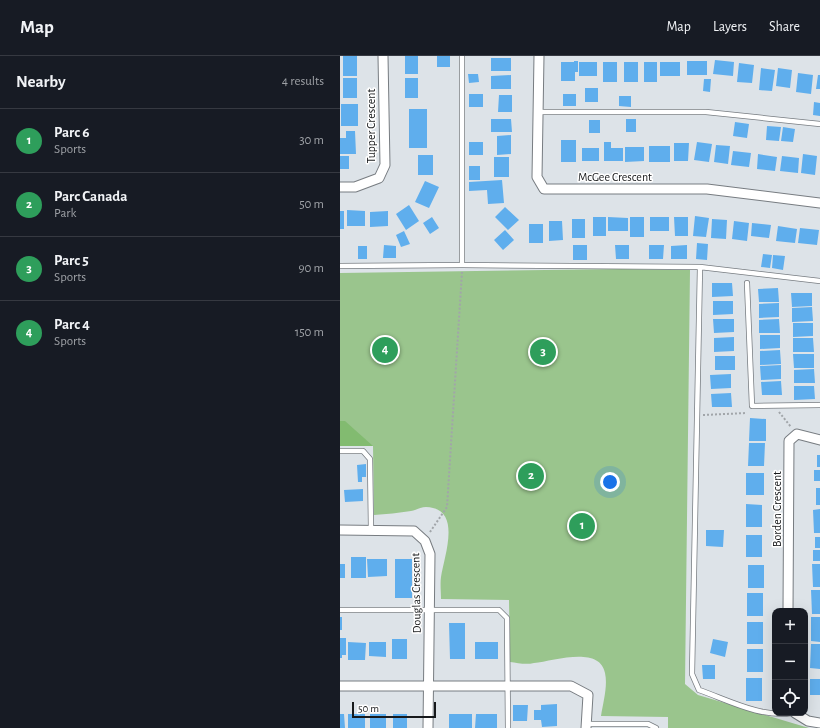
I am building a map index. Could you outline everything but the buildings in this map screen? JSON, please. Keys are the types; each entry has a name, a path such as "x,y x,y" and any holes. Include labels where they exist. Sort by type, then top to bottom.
{"street":[{"name":"Tupper Crescent","path":"340,187 356,187 379,178 384,165 383,56"},
{"name":"McGee Crescent","path":"539,56 537,177 544,189 708,189 820,203"},
{"path":"797,434 820,440"},
{"name":"Borden Crescent","path":"788,608 789,441 797,434"},
{"name":"Douglas Crescent","path":"340,530 414,531 425,541 430,554 428,610 428,728"},
{"path":"340,686 572,686 588,695 586,726"},
{"path":"800,716 808,721 820,723"}],"lane":[{"path":"462,56 462,265"},
{"path":"539,112 706,112 820,124"},
{"path":"340,266 462,265 700,267 820,281"},
{"path":"700,267 692,674 699,690 765,713 772,714"},
{"path":"747,283 752,406 820,405"},
{"path":"340,451 363,451 370,459 371,530"},
{"path":"340,610 499,610 507,618 508,728"},
{"path":"586,726 648,724 656,728"}],"path":[{"path":"425,541 447,507 462,265"},
{"path":"778,411 797,434"},
{"path":"696,416 748,413"}],"green space":[{"path":"621,269 690,270 685,684 698,695 809,728 668,728 668,717 601,716 606,678 601,664 594,659 575,657 528,664 510,662 509,600 441,599 441,577 448,534 448,524 444,515 437,509 422,507 413,511 374,515 373,446 340,446 340,273"},
{"path":"340,421 345,421 373,446 340,446"}],"place":[{"name":"Parc 4","path":"385,350"},
{"name":"Parc 5","path":"543,352"},
{"name":"Parc Canada","path":"531,476"},
{"name":"Parc 6","path":"582,526"}]}
